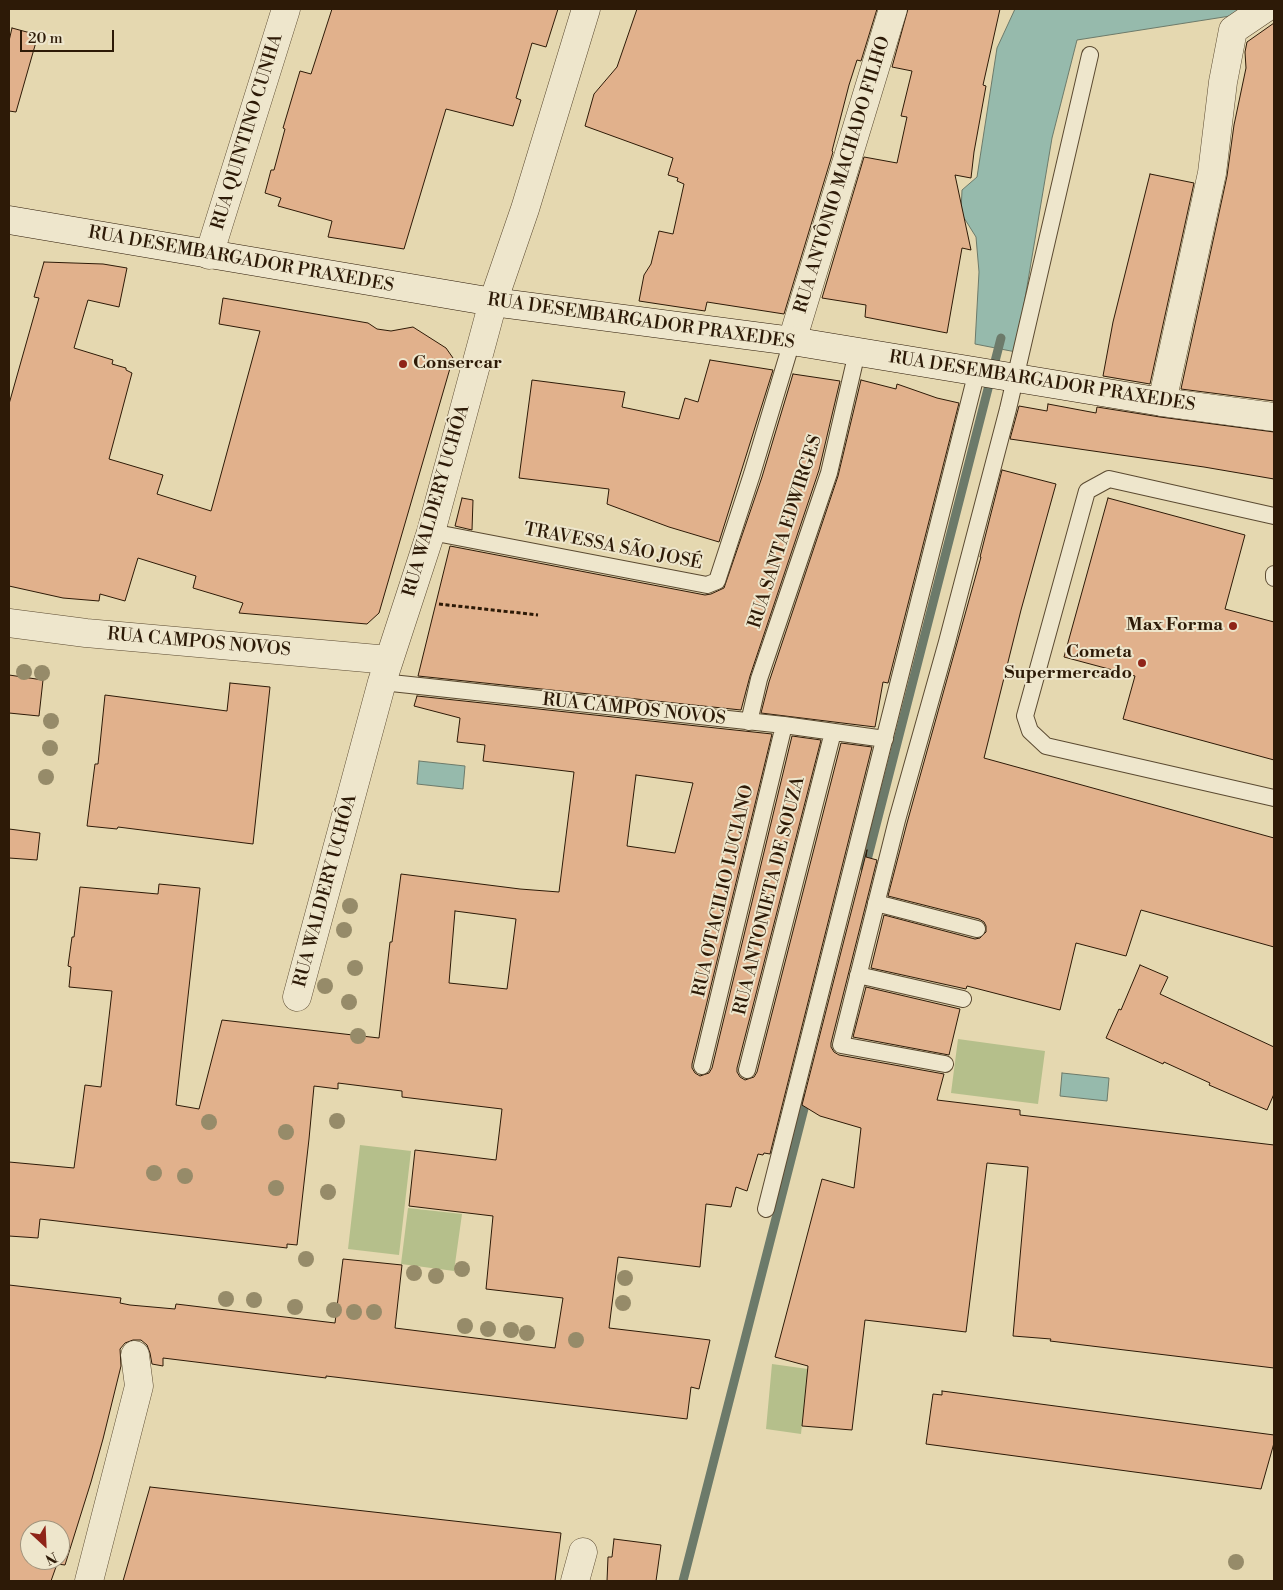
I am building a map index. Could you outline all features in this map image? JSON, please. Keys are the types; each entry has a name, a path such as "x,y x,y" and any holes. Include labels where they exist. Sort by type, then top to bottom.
{"street":[{"name":"RUA QUINTINO CUNHA","path":"210,255 286,9"},
{"name":"RUA WALDERY UCHÔA","path":"297,997 386,671 431,532 493,302 525,209 586,9"},
{"name":"RUA ANTÔNIO MACHADO FILHO","path":"792,341 893,9"},
{"path":"1162,402 1212,173 1223,82 1233,30 1264,9"},
{"name":"RUA DESEMBARGADOR PRAXEDES","path":"9,220 493,302 792,341 1162,402 1274,418"},
{"name":"RUA CAMPOS NOVOS","path":"9,623 386,671"},
{"path":"89,1581 140,1386 135,1355"},
{"path":"575,1581 583,1552"}],"lane":[{"path":"945,1064 841,1045 897,820 947,642 1008,409 1090,55"},
{"name":"TRAVESSA SÃO JOSÉ","path":"431,532 707,586 717,581 792,341"},
{"name":"RUA SANTA EDWIRGES","path":"749,722 759,679 829,473 857,352"},
{"path":"766,1209 977,372"},
{"path":"1274,516 1109,479 1087,491 1025,716 1030,732 1046,746 1274,798"},
{"name":"RUA CAMPOS NOVOS","path":"386,671 749,722 885,739"},
{"name":"RUA OTACILIO LUCIANO","path":"702,1066 784,725"},
{"name":"RUA ANTONIETA DE SOUZA","path":"747,1070 833,732"},
{"path":"876,903 977,929"},
{"path":"858,975 963,999"}],"path":[{"path":"409,600 538,615"}],"green space":[{"path":"958,1039 1045,1051 1038,1104 951,1093"},
{"path":"360,1145 411,1151 399,1255 348,1249"},
{"path":"408,1208 462,1214 454,1271 401,1264"},
{"path":"772,1364 808,1369 801,1434 766,1429"}],"shaded area":[{"path":"1015,9 1251,9 1243,14 1077,40 1052,138 1016,352 975,344 979,272 976,237 961,213 962,190 977,177 997,48"},
{"path":"419,761 465,766 463,789 417,784"},
{"path":"1062,1073 1109,1078 1107,1101 1060,1096"}],"building":[{"path":"332,9 558,9 546,47 532,43 516,98 521,100 513,126 446,109 404,249 328,237 332,221 278,206 281,198 265,193 271,170 274,170 285,129 283,128 300,71 311,74"},
{"path":"637,9 877,9 861,61 857,60 849,85 833,152 784,314 707,302 705,311 639,301 644,275 651,264 659,231 673,234 684,184 677,181 678,178 668,175 673,158 585,126 594,94 617,67"},
{"path":"908,9 1000,9 983,85 986,86 971,178 955,175 971,250 962,248 947,333 865,317 866,305 822,298 864,157 897,163 907,117 901,116 912,71 892,67"},
{"path":"1274,23 1274,401 1181,389 1227,176 1234,125 1246,68 1245,52 1247,42"},
{"path":"12,28 38,35 16,112 9,111 9,41"},
{"path":"1150,174 1194,183 1150,384 1103,376 1113,322"},
{"path":"44,262 103,264 127,268 119,307 88,300 74,348 113,360 112,364 126,368 126,370 132,373 109,459 163,475 157,494 211,511 260,331 219,324 223,298 368,323 377,329 391,331 413,327 446,348 453,358 379,613 367,624 239,613 243,603 193,588 196,576 138,558 125,601 100,594 99,601 63,598 9,586 9,404 39,298 34,297"},
{"path":"710,360 773,370 719,542 669,527 607,504 609,489 519,478 532,380 625,392 622,407 679,419 685,398 698,402"},
{"path":"793,374 840,381 819,470 750,676 741,710 418,676 450,546 705,595 724,588 762,477"},
{"path":"861,380 896,389 897,384 937,398 959,403 888,683 883,682 875,727 761,713 769,682 838,476"},
{"path":"1048,404 1096,413 1097,407 1274,432 1274,479 1010,439 1019,406 1047,411"},
{"path":"1002,470 1056,484 1021,610 984,758 1274,838 1274,947 1141,910 1126,956 1076,943 1060,1010 967,986 966,989 871,968 884,915 975,939 980,938 986,932 984,922 979,919 888,896 981,557"},
{"path":"462,498 473,500 472,530 455,526"},
{"path":"1108,498 1245,535 1225,609 1274,622 1274,760 1123,719 1135,676 1064,657"},
{"path":"9,675 43,680 39,716 9,713"},
{"path":"230,683 270,687 253,844 118,827 117,829 87,826 95,764 98,764 105,695 227,711"},
{"path":"417,696 772,734 692,1064 695,1073 700,1076 709,1073 712,1068 792,736 821,740 737,1068 740,1077 745,1080 754,1077 757,1072 841,743 872,747 770,1154 758,1154 747,1191 736,1187 731,1207 706,1204 700,1267 618,1257 609,1328 710,1340 699,1389 691,1387 687,1419 163,1358 163,1366 152,1364 147,1345 141,1340 133,1340 125,1343 120,1349 121,1366 103,1439 70,1549 70,1520 20,1520 20,1570 55,1570 51,1581 9,1581 9,1285 121,1298 120,1303 130,1305 175,1309 176,1304 335,1323 343,1259 402,1265 395,1328 555,1348 563,1298 486,1289 493,1216 409,1206 415,1150 496,1160 502,1109 402,1097 402,1091 338,1083 338,1089 314,1086 297,1245 287,1244 287,1248 40,1219 38,1238 9,1236 9,1162 74,1168 85,1085 101,1087 112,991 69,987 71,967 68,966 72,937 74,937 80,887 158,894 159,884 200,888 176,1105 199,1109 222,1020 379,1038 390,942 392,942 401,874 559,892 574,772 483,761 485,745 457,742 460,718 414,706","holes":["636,775 693,783 675,853 627,846","455,911 516,919 507,989 449,983"]},
{"path":"9,829 40,833 37,860 9,858"},
{"path":"867,850 866,857 877,860 831,1043 834,1052 839,1055 944,1074 937,1100 1020,1110 1020,1115 1274,1145 1274,1368 1050,1341 1051,1339 1013,1336 1028,1167 987,1163 966,1332 865,1320 852,1430 802,1426 808,1366 775,1357 822,1179 854,1188 861,1128 820,1116 802,1105"},
{"path":"1140,965 1168,977 1160,994 1274,1047 1274,1094 1267,1110 1209,1085 1210,1083 1164,1062 1163,1064 1106,1038 1119,1009 1121,1010"},
{"path":"866,987 960,1009 949,1055 853,1037"},
{"path":"942,1391 1274,1435 1274,1443 1261,1489 926,1444 933,1394 942,1395"},
{"path":"150,1487 561,1533 555,1581 123,1581"},
{"path":"614,1539 661,1545 656,1581 607,1581 608,1557 612,1557"}],"waterway":[{"path":"865,868 1001,338"},
{"path":"683,1581 807,1097"}],"place":[{"name":"Consercar","path":"403,364"},
{"name":"Max Forma","path":"1233,626"},
{"name":"Cometa Supermercado","path":"1142,663"}]}
